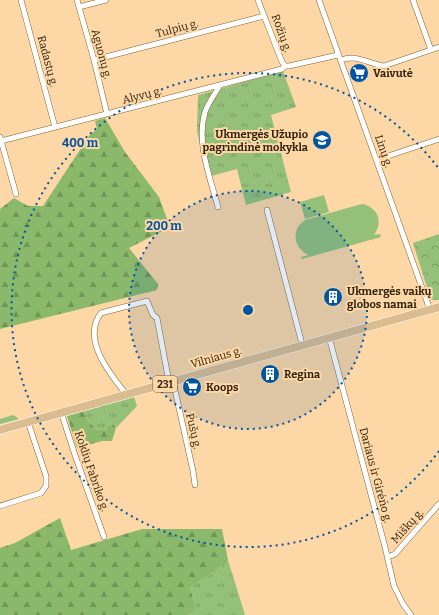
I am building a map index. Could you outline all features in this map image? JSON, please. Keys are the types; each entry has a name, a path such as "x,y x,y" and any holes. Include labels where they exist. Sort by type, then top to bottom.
{"main road":[{"name":"Vilniaus g.","path":"0,430 302,344 439,307"}],"street":[{"name":"Radastų g.","path":"21,0 55,128"},
{"name":"Aguonų g.","path":"77,0 107,114"},
{"path":"79,7 106,0"},
{"name":"Rožių g.","path":"258,0 282,62 285,66 338,54"},
{"name":"Linų g.","path":"319,0 430,310"},
{"path":"413,0 431,50"},
{"name":"Tulpių g.","path":"94,60 264,16"},
{"path":"340,60 359,58 384,66 439,47"},
{"name":"Alyvų g.","path":"1,139 55,128 282,69 285,66"},
{"path":"218,207 204,154 202,131 205,112 220,85"},
{"path":"1,139 16,194"},
{"path":"376,160 439,139"},
{"path":"267,210 302,344"},
{"name":"Pušų g.","path":"126,394 111,375 100,357 94,336 94,330 97,319 101,313 147,301 153,315 157,318 195,485"},
{"name":"Dariaus ir Girėno g.","path":"329,337 388,557 394,586 403,604 411,615"},
{"name":"Koklių Fabriko g.","path":"62,412 75,455 104,537"},
{"path":"0,506 41,493 46,486 46,476 28,422"},
{"name":"Miškų g.","path":"388,557 395,554 439,504"}],"green space":[{"path":"283,71 296,107 271,115 291,192 246,205 237,169 208,177 197,131 198,95"},
{"path":"105,118 125,152 159,197 170,227 129,248 158,284 157,290 0,329 0,209 14,198 28,206 43,206 89,136 97,129 95,121"},
{"path":"324,195 329,212 305,219 300,202"},
{"path":"363,204 373,209 378,216 379,221 374,235 380,234 381,237 302,259 301,257 308,255 303,252 297,243 296,233 300,224 305,220"},
{"path":"439,234 439,300 431,300 413,243"},
{"path":"134,397 137,406 116,428 115,424 108,426 106,431 98,431 88,421 84,411"},
{"path":"84,411 88,421 98,431 106,431 108,426 114,424 116,428 112,441 102,441 77,448 67,416"},
{"path":"13,415 19,419 0,424 0,419"},
{"path":"60,518 71,550 142,529 222,529 228,560 217,570 190,587 196,609 188,615 0,615 0,548 15,543"},
{"path":"228,560 245,615 188,615 196,609 190,587 217,570"}],"place":[{"name":"Vaivutė","path":"359,73"},
{"name":"Ukmergės Užupio pagrindinė mokykla","path":"322,140"},
{"name":"Ukmergės vaikų globos namai","path":"333,297"},
{"name":"Regina","path":"270,374"},
{"name":"Koops","path":"192,387"}]}
